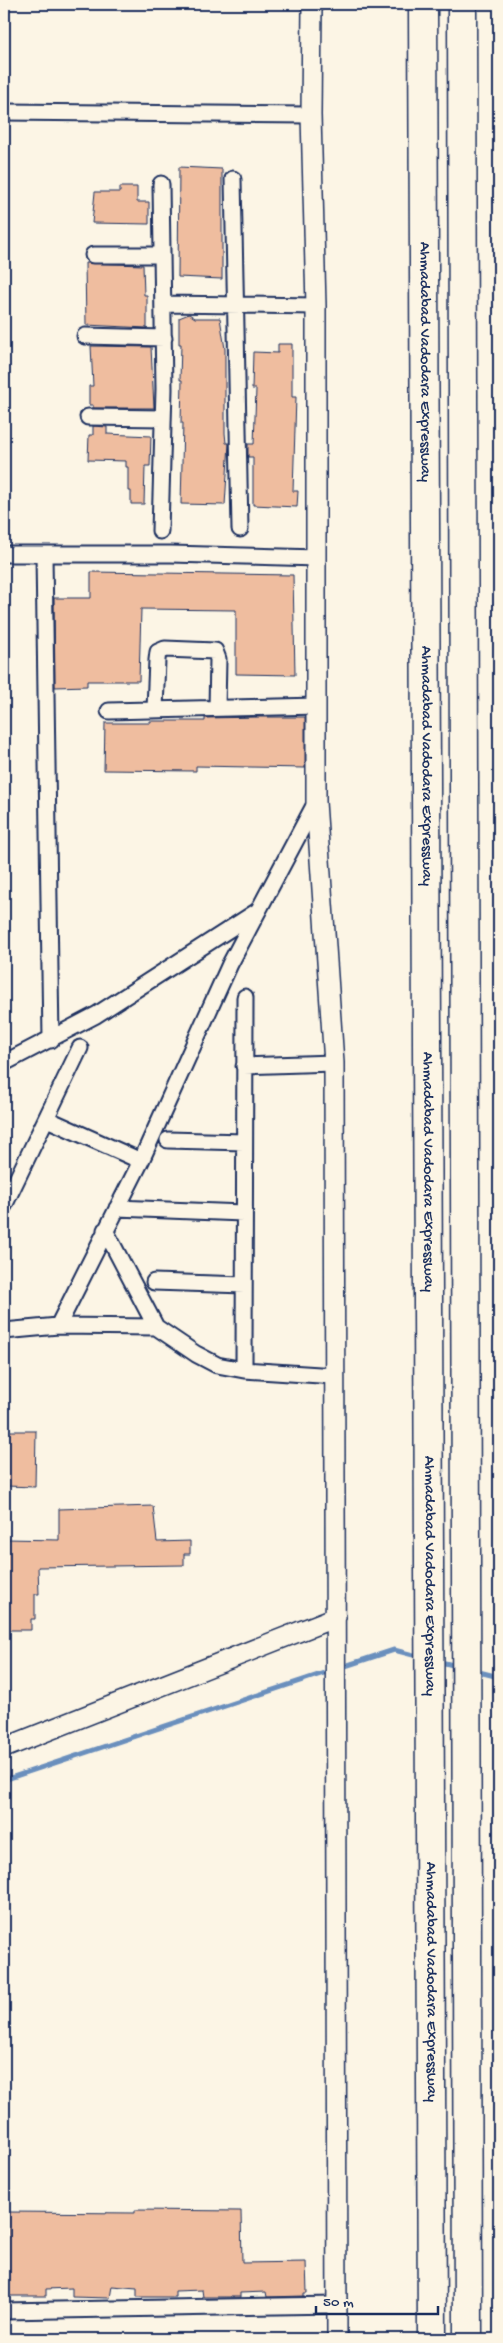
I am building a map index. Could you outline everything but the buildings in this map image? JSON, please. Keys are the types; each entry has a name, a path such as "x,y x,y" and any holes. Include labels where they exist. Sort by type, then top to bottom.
{"highway":[{"name":"Ahmadabad Vadodara Expressway","path":"423,4 432,2339"},
{"path":"462,4 468,2339"}],"street":[{"path":"312,4 311,115 316,306 316,802 334,1064 337,2339"},
{"path":"4,112 311,115"},
{"path":"232,179 240,528"},
{"path":"160,531 164,338 161,184"},
{"path":"92,255 162,255"},
{"path":"163,304 316,306"},
{"path":"85,336 164,338"},
{"path":"88,417 163,418"},
{"path":"4,554 171,554 316,558"},
{"path":"44,555 51,1040"},
{"path":"156,709 158,652 165,649 215,651 218,659 217,708"},
{"path":"109,711 317,706"},
{"path":"58,1326 141,1161 230,964 316,802"},
{"path":"4,1063 96,1015 257,911"},
{"path":"244,1370 245,997"},
{"path":"4,1206 80,1048"},
{"path":"244,1066 334,1064"},
{"path":"47,1119 141,1161"},
{"path":"168,1140 244,1142"},
{"path":"117,1208 243,1213"},
{"path":"105,1230 156,1327 196,1354 217,1365 244,1370 335,1376"},
{"path":"154,1282 244,1285"},
{"path":"4,1331 58,1326 156,1327"},
{"path":"4,1748 336,1617"},
{"path":"4,2311 336,2305"}],"waterway":[{"path":"339,1668 394,1650 421,1657"},
{"path":"437,1661 457,1666"},
{"path":"4,1780 330,1671"},
{"path":"475,1671 499,1677"}]}
